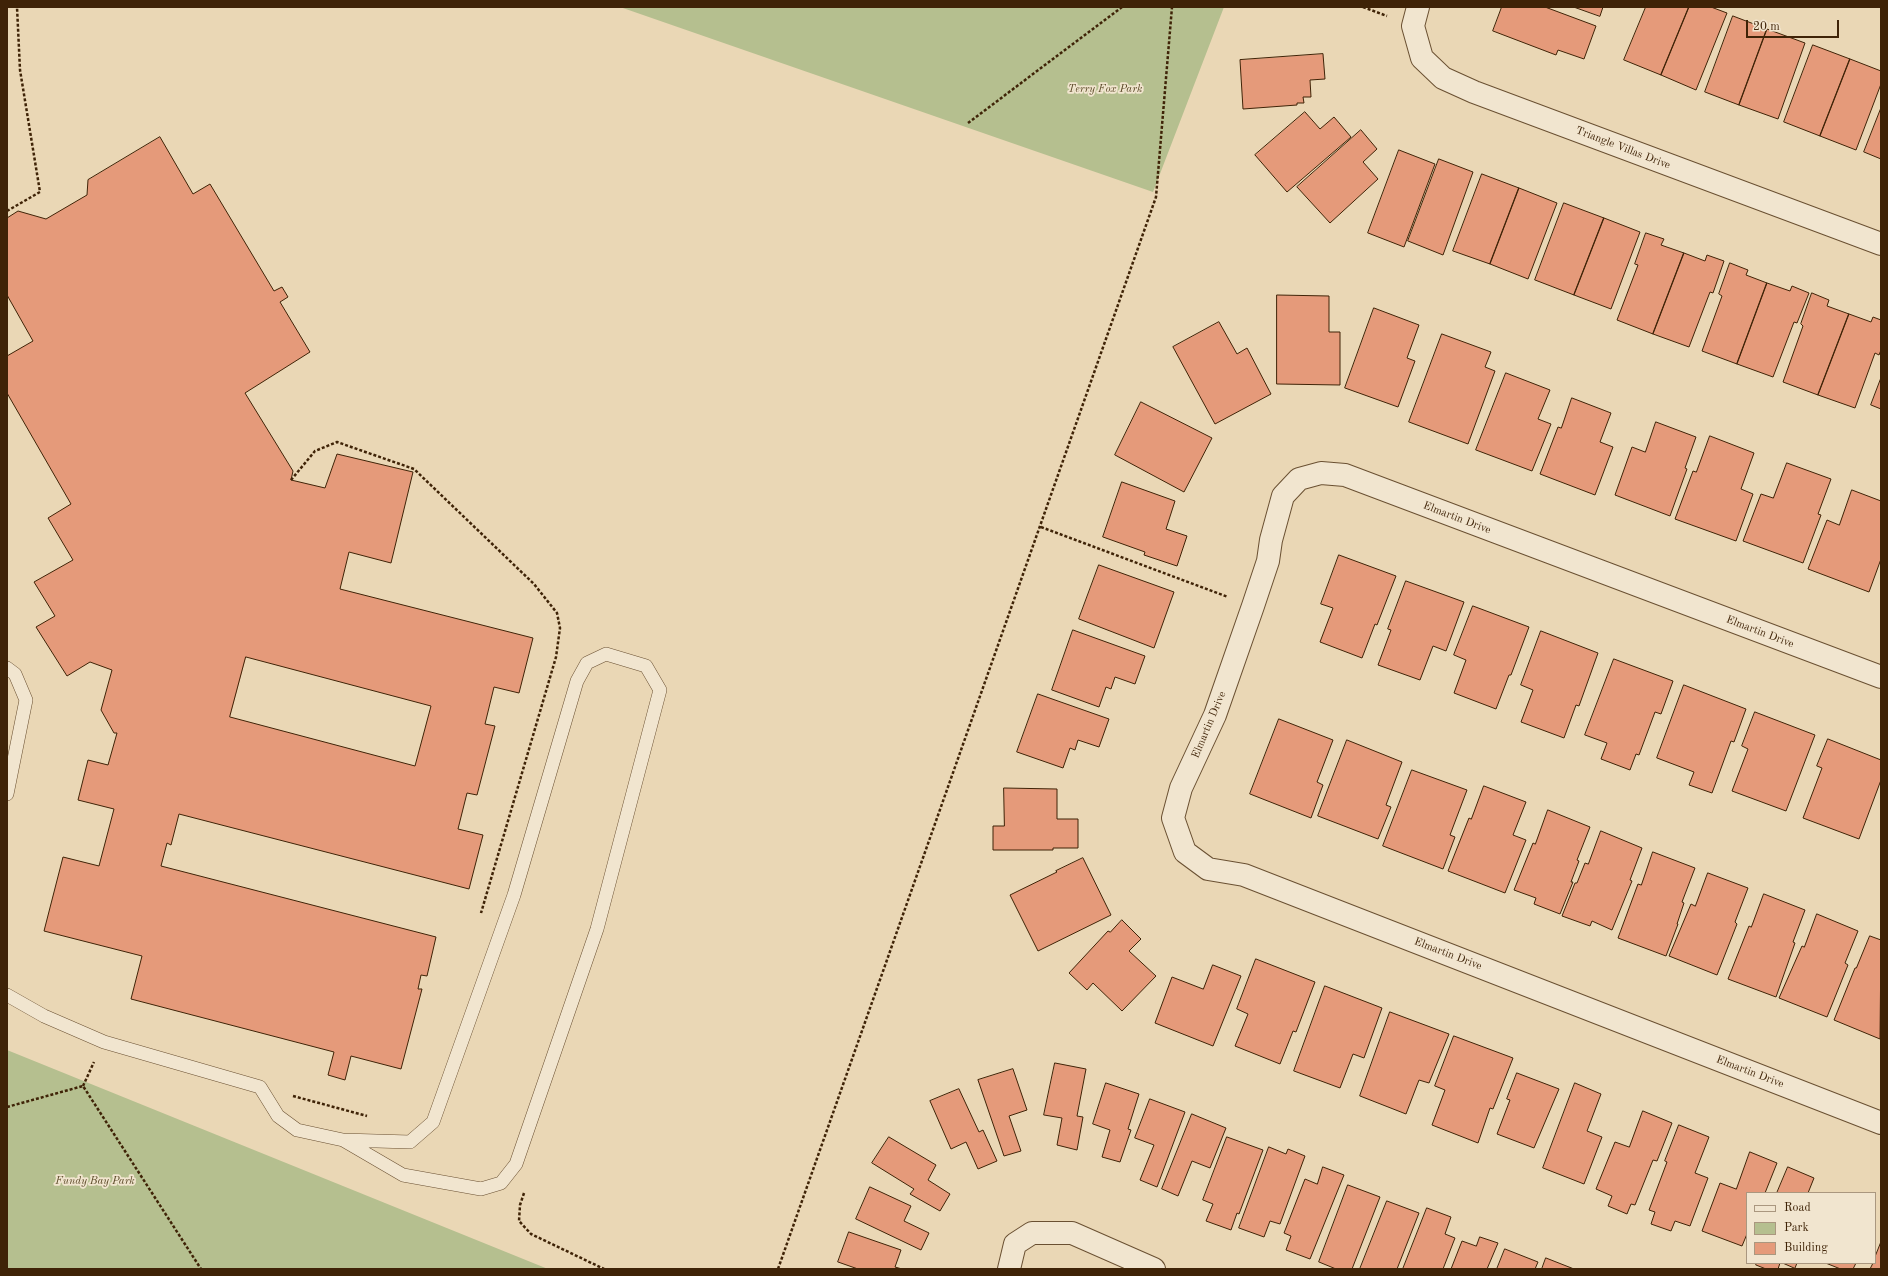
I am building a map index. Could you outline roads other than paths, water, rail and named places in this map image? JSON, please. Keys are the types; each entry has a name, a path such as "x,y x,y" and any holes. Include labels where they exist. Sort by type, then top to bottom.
{"street":[{"name":"Triangle Villas Drive","path":"1418,7 1412,26 1422,58 1443,78 1474,92 1881,244"},
{"name":"Elmartin Drive","path":"1881,677 1345,475 1321,472 1299,479 1283,496 1271,540 1268,561 1253,606 1215,715 1181,788 1173,818 1185,852 1208,869 1244,875 1881,1123"},
{"path":"1009,1269 1015,1244 1032,1234 1072,1233 1154,1269"}],"lane":[{"path":"7,995 44,1016 104,1042 260,1087 278,1116 297,1130 344,1140 410,1142 433,1122 514,894 577,681 587,663 606,654 646,666 660,690 600,919 516,1164 501,1182 481,1190 403,1175 344,1140"},
{"path":"7,668 15,674 26,700 7,794"}],"park label":[{"name":"Terry Fox Park","path":"1105,89"},
{"name":"Fundy Bay Park","path":"95,1181"}]}
